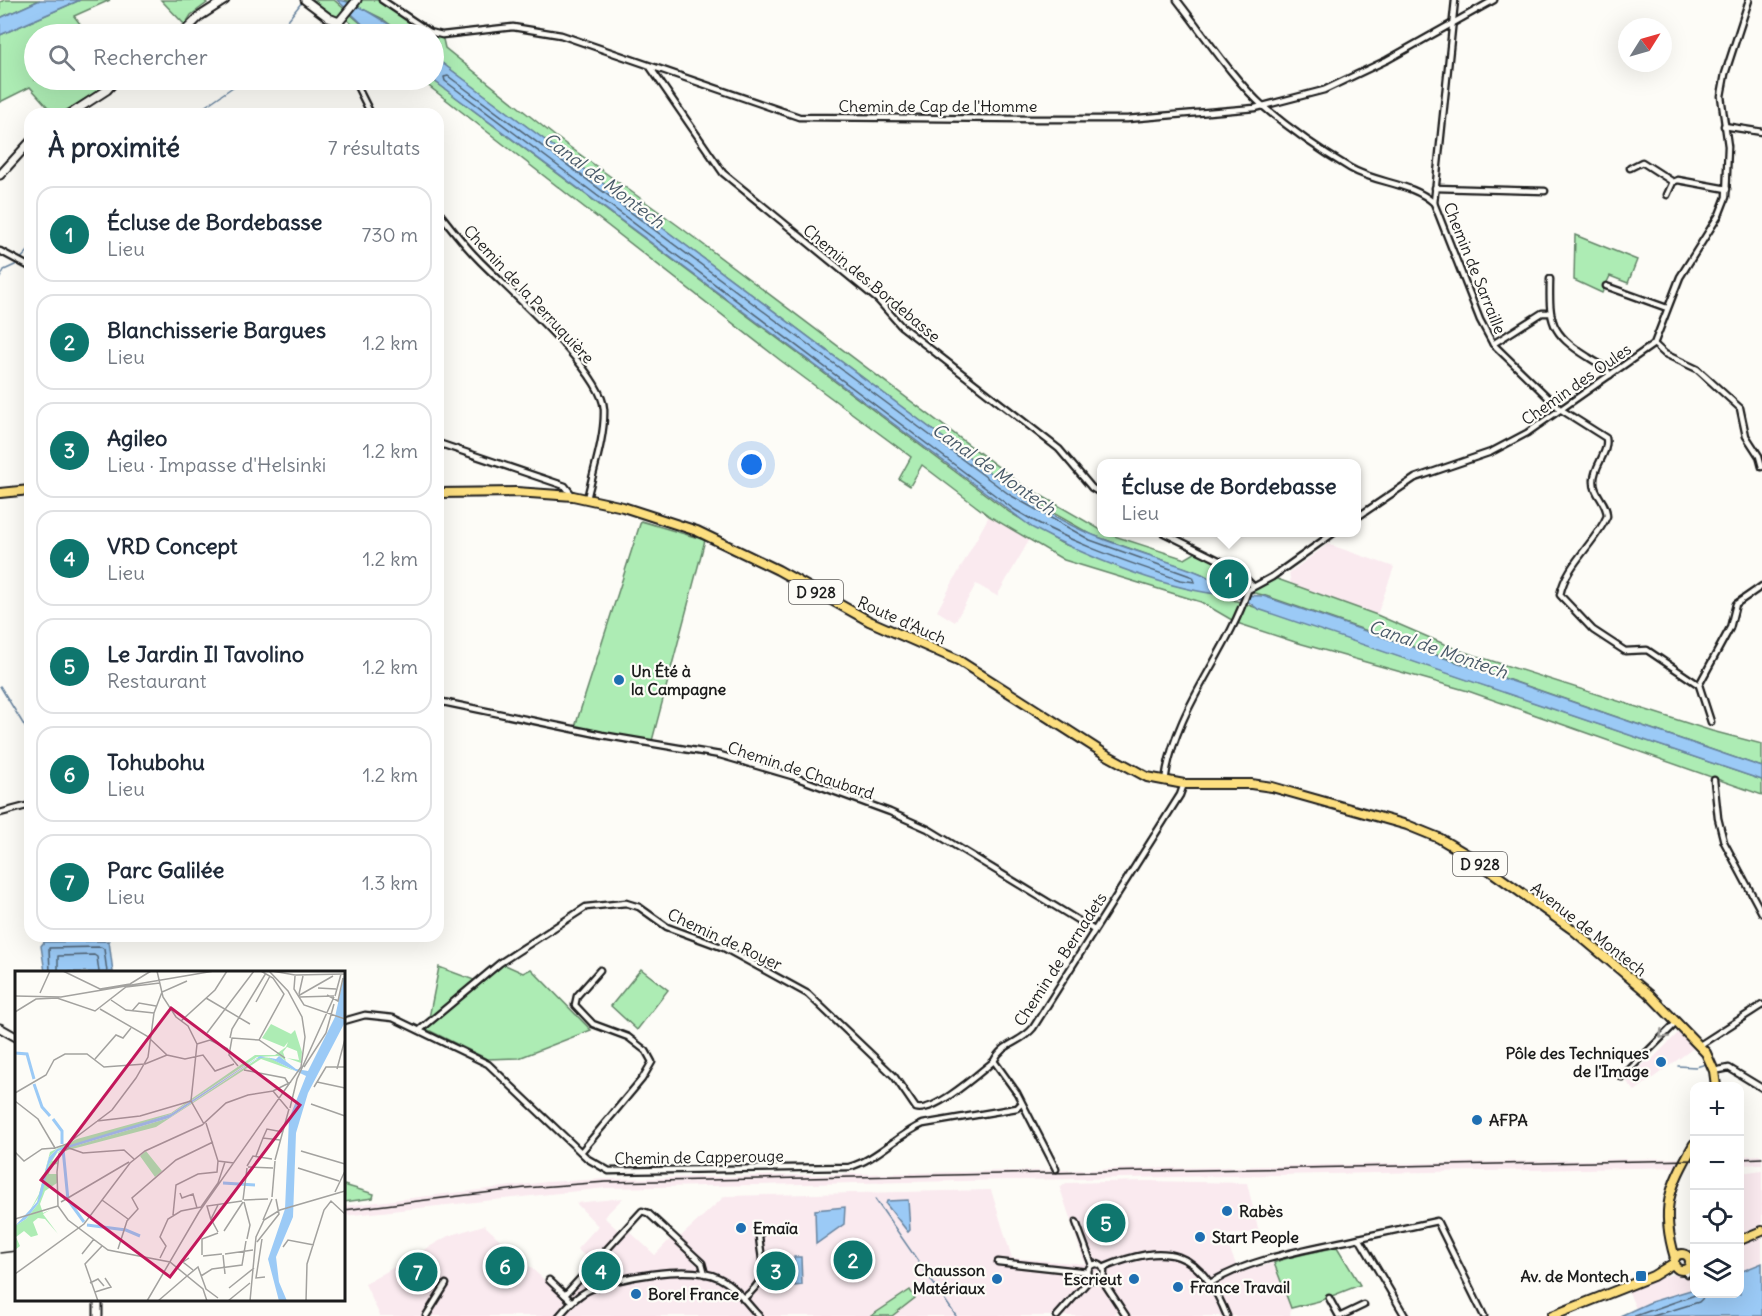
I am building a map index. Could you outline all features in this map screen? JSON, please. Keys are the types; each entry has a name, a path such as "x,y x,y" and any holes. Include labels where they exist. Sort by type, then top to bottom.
{"main road":[{"path":"0,493 24,491"},
{"name":"Route d'Auch","path":"444,493 516,492 573,496 662,519 733,547 869,621 948,654 1105,754 1147,777 1165,782"},
{"name":"Avenue de Montech","path":"1165,782 1251,784 1272,787 1407,825 1439,838 1471,857 1618,966 1700,1046 1714,1071 1715,1082"},
{"path":"1552,1316 1685,1262 1670,1237 1666,1217 1668,1195 1690,1153"},
{"path":"1744,1238 1762,1231"}],"street":[{"path":"192,24 225,0"},
{"path":"306,0 329,18 339,21"},
{"name":"Chemin de Cap de l'Homme","path":"382,0 418,24"},
{"path":"1177,0 1263,105 1351,168 1382,183 1405,186 1425,194 1434,202"},
{"name":"Chemin de Sarraille","path":"1455,0 1434,202 1480,320 1494,344 1560,409 1606,438 1607,445 1596,468 1594,479 1595,492 1604,504 1607,516 1587,550 1571,567 1562,583 1560,594 1593,630 1624,651 1647,650 1699,685"},
{"name":"Chemin de Cap de l'Homme","path":"444,35 513,27 561,35 590,43 650,67 799,117 1127,119 1263,105 1324,90 1387,60 1494,0"},
{"path":"1654,344 1680,276 1719,215 1727,189 1728,146 1721,96 1725,74 1749,0"},
{"path":"339,24 339,21 356,2"},
{"name":"Chemin des Bordebasse","path":"650,67 723,173 878,300 901,326 1059,449 1097,491"},
{"path":"79,108 107,90"},
{"path":"359,90 368,108"},
{"path":"1724,126 1762,132"},
{"path":"0,175 24,149"},
{"path":"1630,168 1642,162 1673,182"},
{"path":"1667,195 1673,182 1682,179 1727,189"},
{"path":"1435,188 1524,192 1545,190"},
{"name":"Chemin de la Perruquière","path":"444,218 478,260 560,342 600,393 604,409 602,429 587,499"},
{"path":"0,251 24,265"},
{"path":"1550,279 1550,313 1565,343 1605,368 1610,375"},
{"path":"1606,286 1667,308"},
{"path":"1494,344 1542,313 1550,313"},
{"name":"Chemin des Oules","path":"1361,515 1415,478 1500,447 1527,433 1654,344 1665,354 1697,369 1740,408 1746,436 1759,456 1762,467"},
{"path":"444,445 565,486 573,496"},
{"path":"1172,537 1235,568 1252,585"},
{"path":"1165,782 1168,762 1185,713 1237,623 1248,591 1252,585 1272,577 1328,537"},
{"path":"1711,722 1699,685 1730,628 1736,604 1762,586"},
{"name":"Chemin de Chaubard","path":"444,702 602,735 720,755 792,776 890,812 928,829 1094,930"},
{"path":"1714,780 1718,818 1724,842 1762,913"},
{"name":"Chemin de Bernadets","path":"994,1060 1003,1048 1019,1041 1033,1028 1180,795 1184,784"},
{"path":"0,813 24,807"},
{"name":"Chemin de Royer","path":"421,1029 500,963 586,906 626,903 639,907 667,927 724,948 760,966 808,994 894,1076 916,1108 920,1109 933,1104 966,1085 994,1060"},
{"path":"581,1152 642,1079 652,1062 646,1051 628,1037 593,1024 575,1005 577,996 600,970"},
{"path":"1700,1046 1762,1005"},
{"name":"Chemin de Capperouge","path":"345,1021 365,1015 393,1018 421,1029 488,1064 581,1152 601,1168 612,1172 849,1167 922,1124 1017,1108 1021,1104"},
{"path":"1622,1077 1677,1022"},
{"path":"0,1028 15,1036"},
{"path":"994,1060 1017,1093 1021,1104 1024,1105 1056,1169"},
{"path":"1714,1071 1729,1068 1762,1088"},
{"path":"565,1295 642,1211 648,1213 702,1263 705,1274"},
{"path":"1212,1282 1233,1270 1278,1256 1432,1221 1440,1223 1484,1316"},
{"path":"1076,1222 1092,1265"},
{"path":"742,1299 759,1286 763,1277 759,1236"},
{"path":"1359,1238 1405,1316"},
{"path":"1102,1268 1139,1254 1163,1253 1194,1264 1212,1282 1227,1316"},
{"path":"998,1262 1088,1272"},
{"path":"1092,1265 1099,1265 1102,1268"},
{"path":"1088,1272 1092,1265"},
{"path":"1102,1268 1101,1278 1126,1316"},
{"path":"559,1316 572,1302 602,1284 678,1272 705,1274 725,1281 759,1316"},
{"path":"1088,1272 1091,1278"},
{"path":"1057,1316 1091,1278 1101,1278"},
{"path":"549,1280 572,1302"},
{"path":"426,1316 446,1284"},
{"path":"1329,1298 1340,1316 1364,1305"}],"shaded area":[{"path":"989,516 1030,539 997,596 976,584 955,622 937,611"},
{"path":"1328,544 1394,567 1377,615 1291,584 1289,573"},
{"name":"Pôle des Techniques de l'Image","path":"1679,1032 1695,1047 1635,1091 1626,1081"},
{"path":"1762,1155 1762,1164 1744,1165 1744,1156"},
{"path":"1681,1158 1676,1167 606,1188 345,1216 345,1206 547,1182"},
{"path":"1762,1170 1762,1263 1744,1270 1744,1190 1744,1172"},
{"path":"1146,1181 1247,1183 1259,1232 1224,1235 1239,1272 1274,1263 1291,1308 1290,1316 1124,1316 1120,1310 1112,1316 380,1316 365,1284 448,1236 484,1225 562,1296 592,1262 577,1249 598,1226 576,1203 623,1198 604,1217 622,1234 627,1229 655,1255 674,1235 679,1238 725,1196 991,1190 1012,1258 1085,1264 1060,1188 1066,1183"},
{"path":"1690,1272 1690,1290 1636,1309 1628,1290 1672,1274 1684,1277"}],"green space":[{"path":"40,0 0,18 0,2"},
{"path":"80,0 110,0 74,16 80,24 25,24"},
{"path":"161,0 204,0 207,3 191,15 184,24"},
{"path":"305,0 334,0 362,24 352,24 344,17 339,22"},
{"path":"344,0 382,0 418,24 389,24"},
{"path":"24,24 24,90 0,102 0,35"},
{"path":"444,44 445,48 556,137 680,227 1021,484 1097,528 1097,537 1013,490 444,64"},
{"path":"444,88 1009,512 1061,543 1178,586 1216,594 1762,780 1762,795 1468,691 1295,642 1237,623 1201,602 1064,560 989,516 922,465 910,486 899,479 911,457 780,360 434,90"},
{"path":"33,90 100,90 70,108 49,108"},
{"path":"1575,235 1637,260 1628,283 1610,276 1602,293 1574,280"},
{"path":"641,521 705,540 652,741 575,727"},
{"path":"1098,537 1117,537 1185,559 1198,551 1235,568 1252,585 1272,577 1377,615 1458,650 1712,731 1762,744 1762,767 1263,595 1220,585 1202,574"},
{"path":"503,964 523,973 531,969 591,1030 519,1058 487,1059 420,1026 429,1018 439,967 479,982"},
{"path":"641,969 668,990 637,1030 611,1006"},
{"path":"345,1185 374,1194 373,1198 345,1202"},
{"path":"1337,1247 1360,1285 1319,1301 1291,1308 1274,1263"},
{"path":"910,1290 915,1298 892,1316 871,1316"}],"water":[{"path":"40,0 80,0 0,35 0,18"},
{"path":"337,0 361,8 388,24 362,24"},
{"path":"444,64 1013,490 1062,520 1097,537 1197,572 1243,594 1263,596 1762,767 1762,780 1258,609 1247,601 1218,592 1216,594 1193,590 1146,577 1098,559 1033,528 444,88"},
{"path":"44,942 109,942 113,971 45,971 41,946"},
{"path":"908,1200 910,1230 908,1232 886,1204 887,1201"},
{"path":"845,1207 844,1224 816,1244 815,1210"},
{"path":"794,1257 801,1257 802,1285 795,1286"},
{"path":"1762,1263 1762,1316 1620,1316 1651,1302 1690,1290 1690,1298 1744,1298 1744,1270"}],"waterway":[{"path":"285,24 302,2"},
{"path":"203,108 229,90"},
{"path":"0,278 4,270 15,265 24,255"},
{"path":"0,686 24,725"},
{"path":"1678,1066 1696,1067 1706,1064"},
{"path":"875,1199 956,1316"}],"railway":[{"path":"1744,1159 1762,1158"},
{"path":"345,1210 525,1188 606,1182 1690,1160"},
{"path":"0,1253 15,1251"}],"place":[{"name":"Écluse de Bordebasse","path":"1229,579"},
{"name":"Un Été à la Campagne","path":"619,680"},
{"name":"Pôle des Techniques de l'Image","path":"1661,1062"},
{"name":"AFPA","path":"1477,1120"},
{"name":"Rabès","path":"1227,1211"},
{"name":"Le Jardin Il Tavolino","path":"1106,1223"},
{"name":"Emaïa","path":"741,1228"},
{"name":"Start People","path":"1200,1237"},
{"name":"Blanchisserie Bargues","path":"853,1260"},
{"name":"Tohubohu","path":"505,1266"},
{"name":"VRD Concept","path":"601,1271"},
{"name":"Agileo","path":"776,1271"},
{"name":"Parc Galilée","path":"418,1272"},
{"name":"Av. de Montech","path":"1641,1276"},
{"name":"Chausson Matériaux","path":"997,1279"},
{"name":"Escrieut","path":"1134,1279"},
{"name":"France Travail","path":"1178,1287"},
{"name":"Borel France","path":"636,1294"}],"water label":[{"name":"Canal de Montech","path":"604,180"},
{"name":"Canal de Montech","path":"994,469"},
{"name":"Canal de Montech","path":"1438,649"}]}
